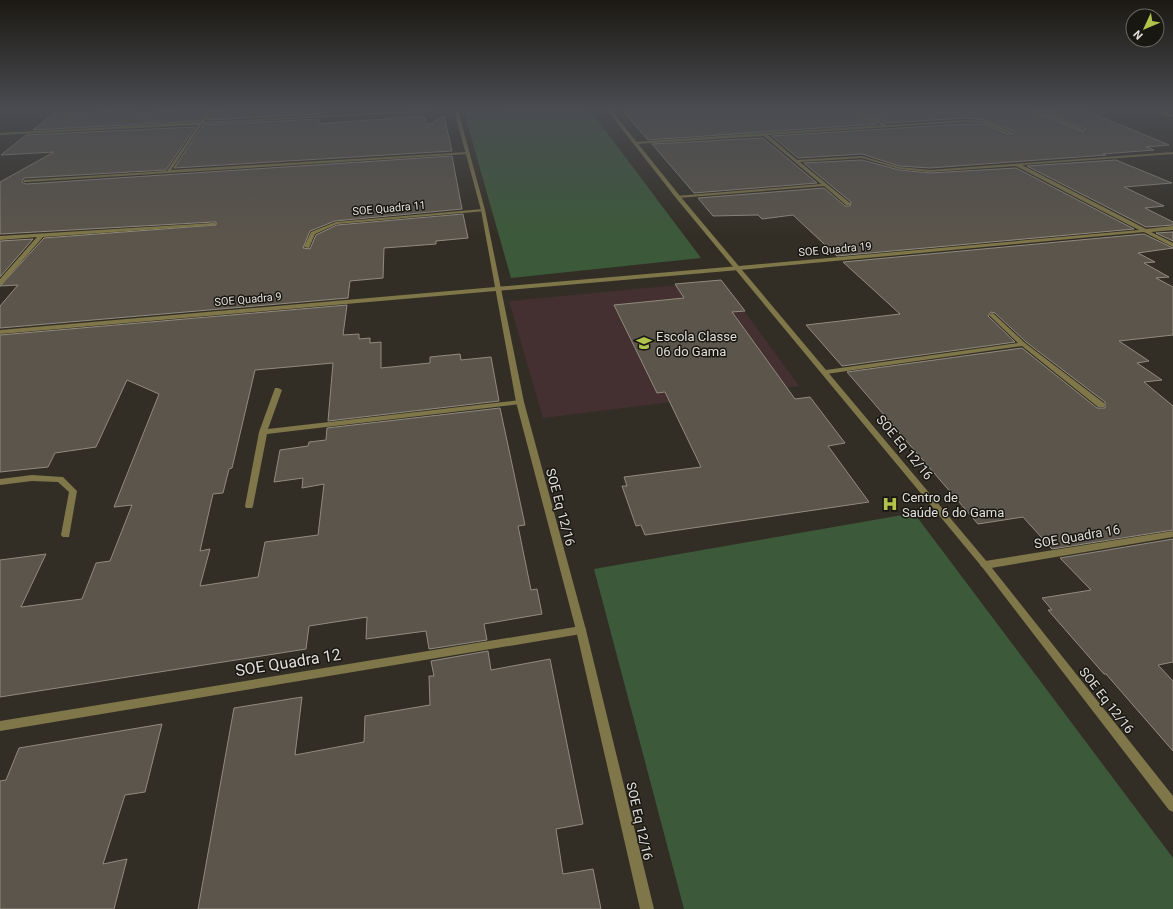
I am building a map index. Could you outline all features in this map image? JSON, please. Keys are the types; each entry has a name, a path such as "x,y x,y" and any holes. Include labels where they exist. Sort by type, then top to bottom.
{"street":[{"path":"169,171 182,152"},
{"name":"SOE Eq 12/16","path":"643,152 985,565 1173,806"},
{"path":"787,152 848,204"},
{"path":"26,181 468,153"},
{"name":"SOE Eq 12/16","path":"468,153 483,210 520,402 580,630 647,909"},
{"path":"797,161 862,156 899,168 917,171 1173,153"},
{"path":"1016,164 1173,245"},
{"path":"678,197 826,185"},
{"name":"SOE Quadra 11","path":"307,247 313,233 336,223 483,210"},
{"path":"0,238 213,224"},
{"name":"SOE Quadra 19","path":"498,289 1173,228"},
{"path":"0,283 42,235"},
{"name":"SOE Quadra 9","path":"0,332 498,289"},
{"path":"992,315 1023,344 1101,405"},
{"path":"826,372 1023,344"},
{"path":"249,506 263,432 278,390"},
{"path":"263,432 520,402"},
{"path":"0,482 32,478 60,479 73,491 66,534"},
{"name":"SOE Quadra 16","path":"985,565 1173,534"},
{"name":"SOE Quadra 12","path":"0,726 580,630"}],"shaded area":[{"name":"Escola Classe 06 do Gama","path":"722,281 799,386 543,418 509,301"}],"green space":[{"path":"475,152 622,152 701,258 511,278"},
{"path":"914,513 1173,858 1173,909 684,909 594,569"}],"building":[{"path":"4,152 47,152 1,155"},
{"path":"53,152 178,152 166,170 24,178 22,182 26,184 452,156 462,209 335,221 310,231 303,248 310,249 316,235 337,225 463,214 468,238 436,241 436,244 384,248 383,278 350,281 348,298 0,328 0,306 18,285 0,286 44,238 216,225 216,222 0,234 0,182"},
{"path":"185,152 429,152 174,168"},
{"path":"659,152 780,152 817,183 694,193"},
{"path":"791,152 1123,152 930,168 899,166 862,154 798,158"},
{"path":"862,160 899,170 930,173 1016,168 1134,229 837,256 793,215 762,219 758,215 713,216 698,198 824,188 845,206 850,206 851,202 804,163"},
{"path":"1116,160 1172,183 1124,187 1164,206 1145,208 1173,222 1173,225 1146,227 1027,166"},
{"path":"1173,232 1173,241 1156,233"},
{"path":"1144,234 1173,248 1138,253 1155,262 1144,263 1169,277 1156,278 1173,287 1173,335 1119,341 1149,361 1137,363 1162,380 1144,382 1173,406 1173,530 1052,549 1023,517 978,524 847,372 1022,348 1097,408 1105,408 1105,402 1026,342 995,313 991,312 988,316 1015,342 842,366 806,325 900,314 843,262"},
{"path":"33,239 0,277 0,241"},
{"path":"721,280 745,311 732,312 795,399 810,397 845,443 828,446 869,502 645,535 641,525 636,526 622,486 627,486 624,477 701,467 665,392 657,393 614,305 684,298 675,284"},
{"path":"347,305 343,335 359,334 359,339 370,338 370,343 381,342 381,368 430,363 430,357 460,354 461,360 491,357 499,401 328,421 333,363 255,370 232,468 229,469 223,493 213,494 200,551 210,549 200,586 258,577 265,542 318,535 324,484 302,488 303,478 274,482 280,450 308,446 309,442 326,440 327,428 500,408 525,525 518,526 531,590 537,589 542,614 484,624 487,640 429,649 426,631 366,639 367,617 309,626 306,649 0,697 0,560 46,554 21,607 82,599 96,563 110,561 132,505 114,507 159,394 127,380 96,447 55,453 48,467 0,472 0,335"},
{"path":"1173,539 1173,662 1158,665 1173,681 1173,751 1048,610 1052,610 1042,598 1091,590 1060,558"},
{"path":"488,651 491,670 550,659 583,824 556,829 563,874 593,869 601,909 198,909 234,708 302,697 295,755 364,742 365,716 430,705 429,676 434,676 431,661"},
{"path":"162,724 145,792 125,795 103,864 127,859 114,909 0,909 0,781 6,780 19,748"}],"place":[{"name":"Escola Classe 06 do Gama","path":"644,343"},
{"name":"Centro de Saúde 6 do Gama","path":"890,504"}]}
